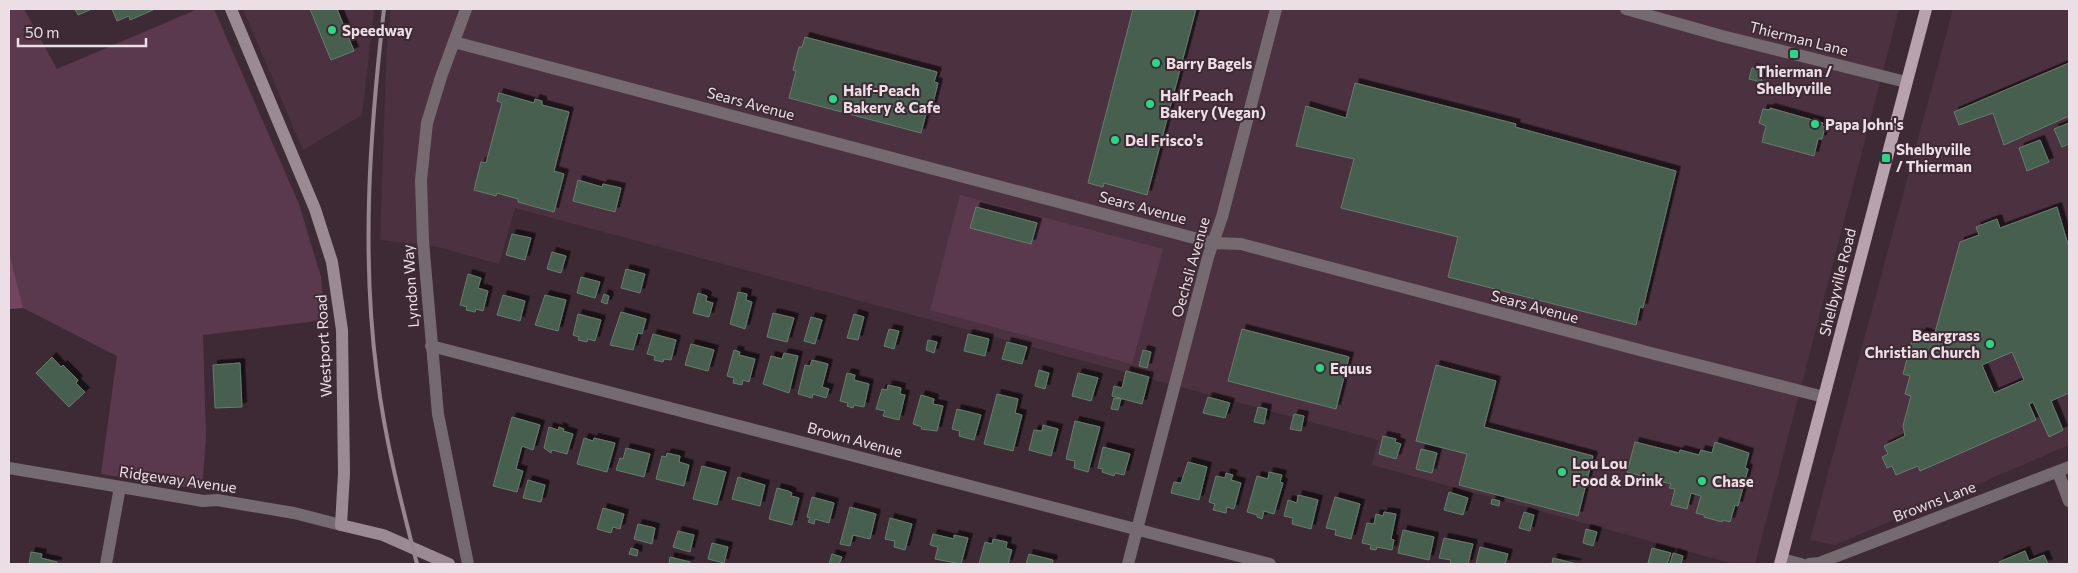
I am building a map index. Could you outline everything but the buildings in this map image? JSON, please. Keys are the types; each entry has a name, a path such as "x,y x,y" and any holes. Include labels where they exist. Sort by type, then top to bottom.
{"main road":[{"name":"Westport Road","path":"231,9 315,209 332,262 340,310 342,341 344,480 341,525"},
{"name":"Shelbyville Road","path":"1781,562 1926,9"},
{"path":"341,525 383,536 449,564"}],"street":[{"name":"Lyndon Way","path":"466,9 441,77 427,123 422,156 421,180 423,241 438,414 468,564"},
{"name":"Oechsli Avenue","path":"1128,564 1208,257 1222,217 1276,9"},
{"name":"Thierman Lane","path":"1626,9 1722,36 1906,82"},
{"name":"Sears Avenue","path":"454,42 1213,243 1241,244 1824,397"},
{"name":"Brown Avenue","path":"431,346 1270,564"},
{"name":"Ridgeway Avenue","path":"9,468 203,501 217,500 294,513 341,525"},
{"path":"2063,469 2069,501"},
{"name":"Browns Lane","path":"1809,564 1828,559 2063,469"},
{"path":"106,564 120,487"},
{"path":"1781,562 1800,564"}],"shaded area":[{"path":"9,9 24,9 57,69 198,9 214,9 299,204 321,277 325,320 203,335 206,437 202,490 101,474 117,356 23,308 9,251"},
{"path":"243,9 374,9 362,115 303,150"},
{"path":"391,9 1899,9 1755,564 1734,564 1372,465 1378,440 515,208 499,264 434,246 380,240 387,41"},
{"path":"1953,9 2069,9 2069,445 1835,545 1810,540"},
{"path":"960,195 1163,249 1132,364 930,310"},
{"path":"9,251 23,308 9,309"}],"railway":[{"path":"384,9 371,146 368,238 369,284 372,329 384,423 399,494 417,564"}],"place":[{"name":"Speedway","path":"332,30"},
{"name":"Thierman / Shelbyville","path":"1794,54"},
{"name":"Barry Bagels","path":"1156,63"},
{"name":"Half-Peach Bakery & Cafe","path":"833,99"},
{"name":"Half Peach Bakery (Vegan)","path":"1150,104"},
{"name":"Papa John's","path":"1815,124"},
{"name":"Del Frisco's","path":"1115,140"},
{"name":"Shelbyville / Thierman","path":"1886,158"},
{"name":"Beargrass Christian Church","path":"1990,344"},
{"name":"Equus","path":"1320,368"},
{"name":"Lou Lou Food & Drink","path":"1562,472"},
{"name":"Chase","path":"1702,481"}]}
